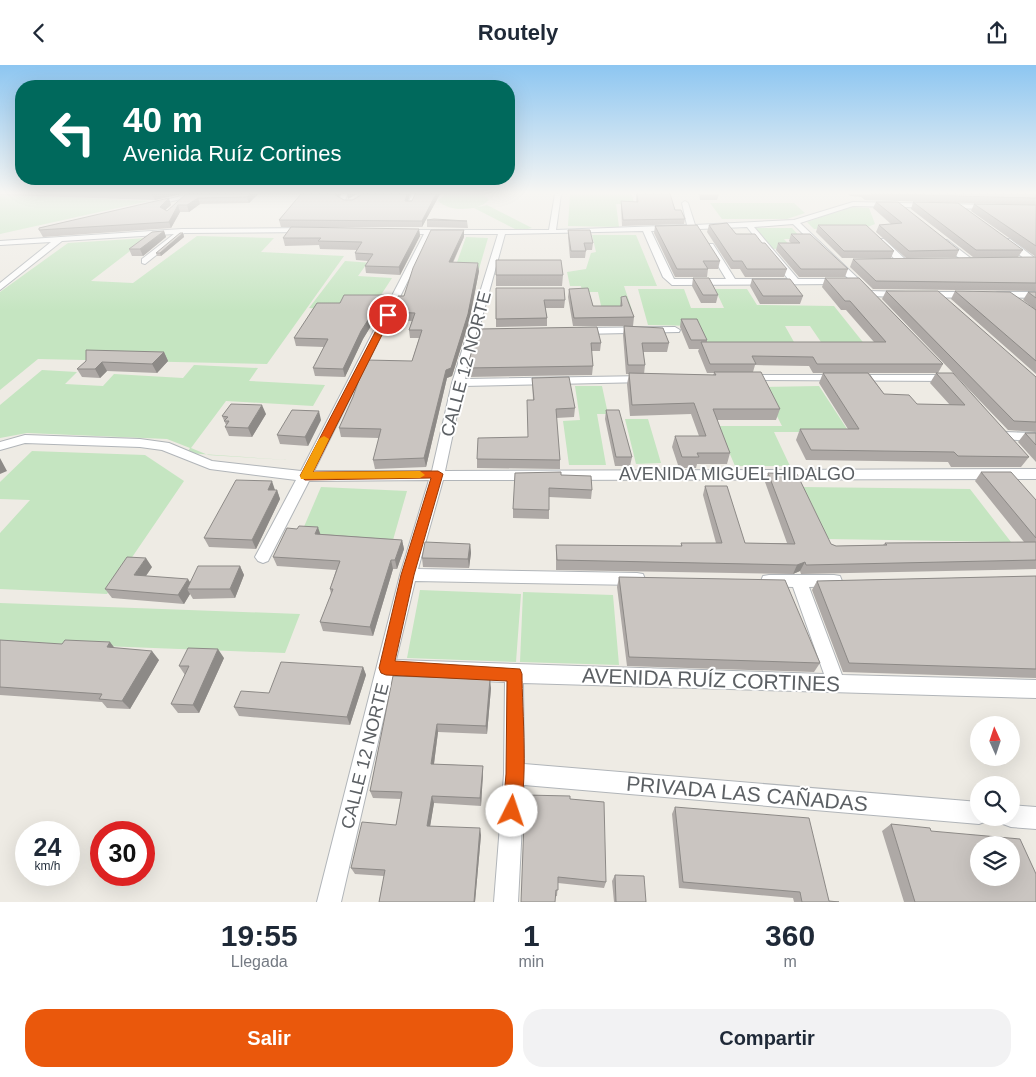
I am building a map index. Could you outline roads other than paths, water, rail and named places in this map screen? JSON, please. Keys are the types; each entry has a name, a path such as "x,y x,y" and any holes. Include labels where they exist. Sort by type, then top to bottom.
{"street":[{"path":"0,242 31,233"},
{"path":"0,242 151,233"},
{"path":"145,261 179,233"},
{"path":"263,557 428,233"},
{"name":"CALLE 12 NORTE","path":"329,902 408,575 438,474 458,383 478,332 502,233"},
{"path":"648,233 666,277 676,283 857,282"},
{"path":"698,233 733,283"},
{"path":"756,233 796,283"},
{"path":"808,233 844,263 857,282 882,308"},
{"path":"934,234 970,263"},
{"path":"997,234 1034,260"},
{"path":"876,237 909,263 886,263"},
{"path":"0,287 60,239"},
{"path":"1009,262 1034,260"},
{"path":"951,263 980,262"},
{"path":"869,294 1036,295"},
{"path":"938,295 952,307"},
{"path":"1008,295 1022,306"},
{"path":"569,331 675,330"},
{"path":"936,364 952,382"},
{"path":"734,378 952,382"},
{"path":"458,383 655,379"},
{"path":"1016,451 1000,432 1036,437"},
{"name":"AVENIDA MIGUEL HIDALGO","path":"0,446 25,439 140,443 164,446 210,465 305,476 1034,471"},
{"path":"408,575 652,579"},
{"path":"750,581 848,581"},
{"path":"799,582 836,683"},
{"name":"AVENIDA RUÍZ CORTINES","path":"386,668 514,674 1036,689"},
{"path":"506,902 514,774 514,674"},
{"name":"PRIVADA LAS CAÑADAS","path":"514,774 970,812"},
{"path":"1020,817 1036,818"}]}
